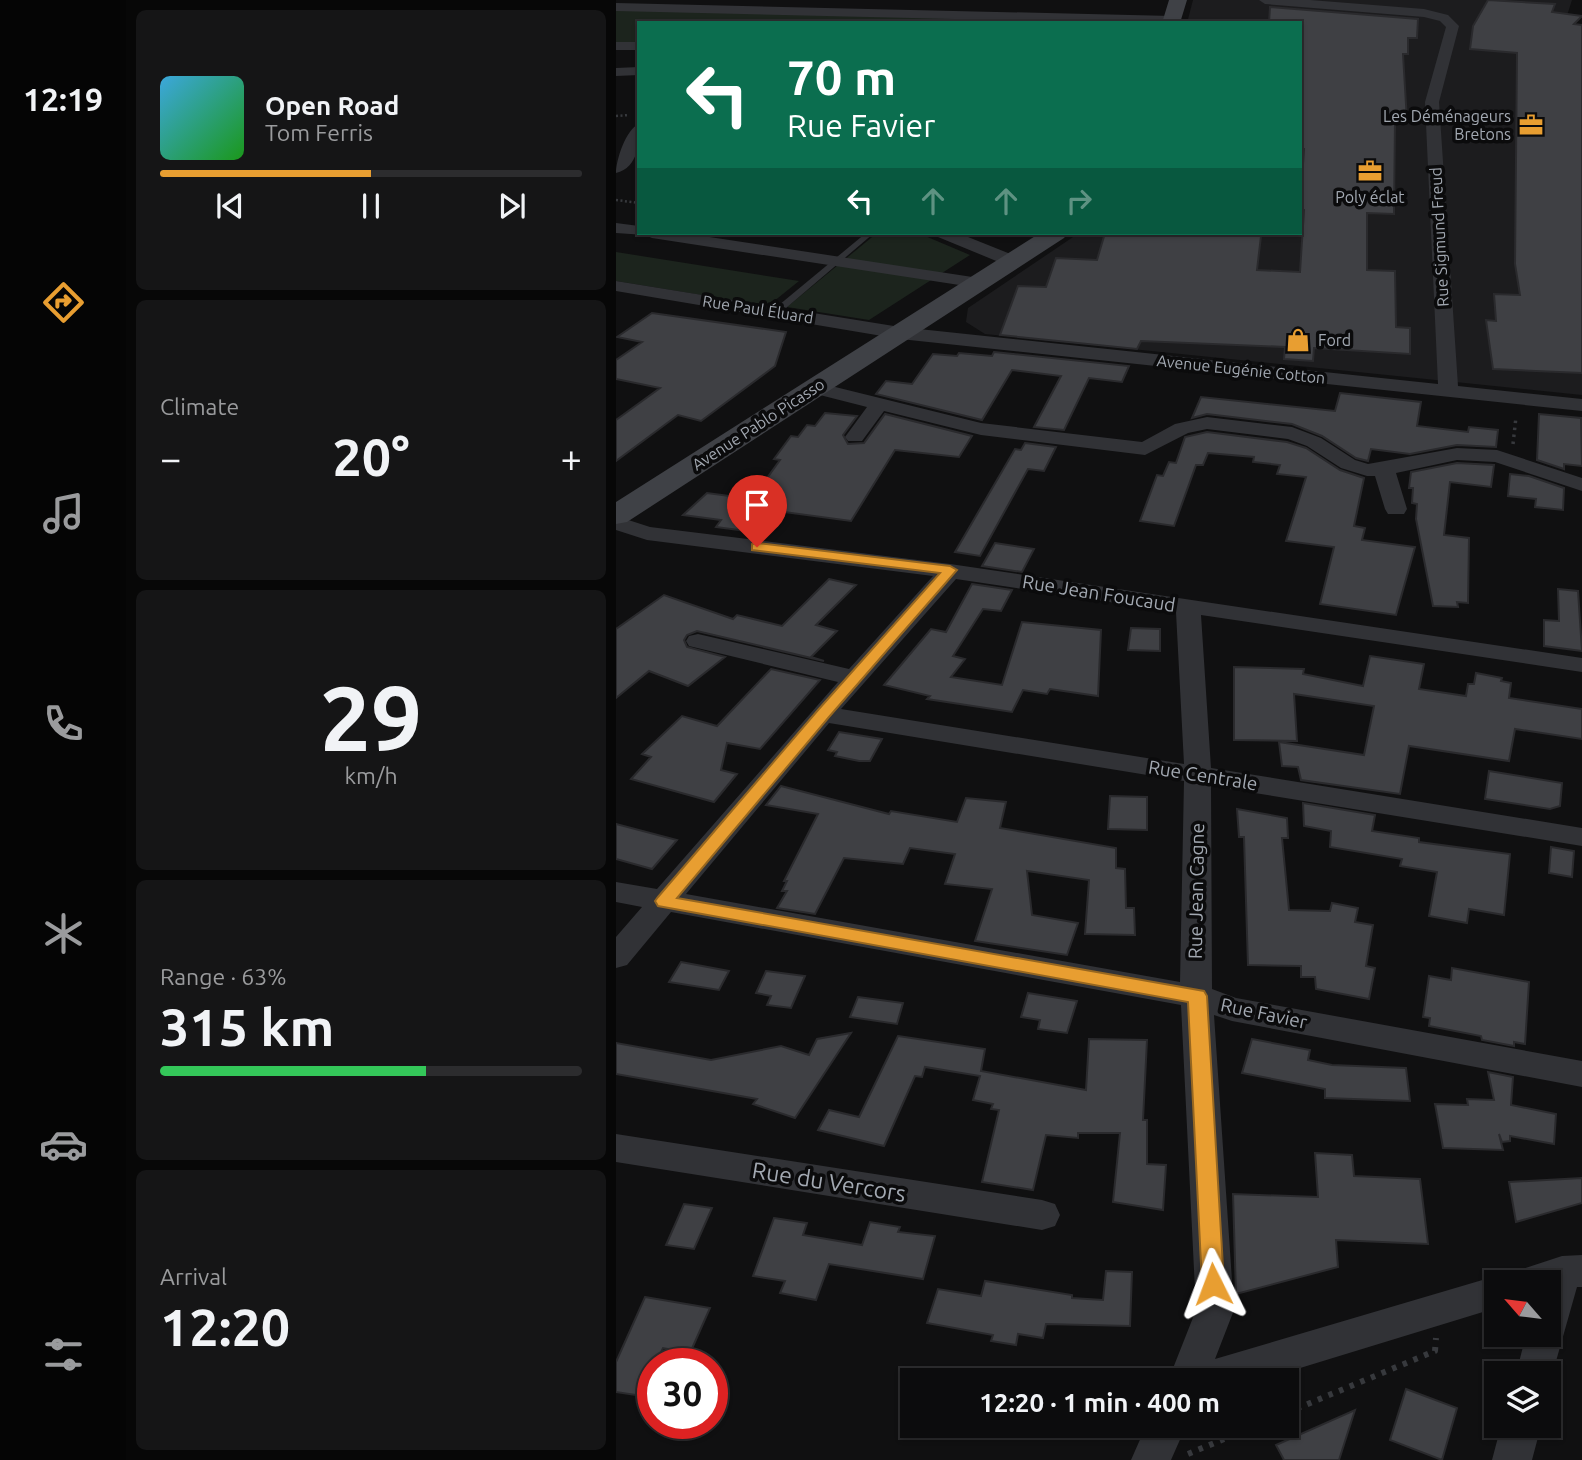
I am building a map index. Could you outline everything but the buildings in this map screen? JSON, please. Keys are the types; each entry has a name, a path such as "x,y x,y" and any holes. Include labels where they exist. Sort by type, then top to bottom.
{"main road":[{"path":"1171,21 1178,0"},
{"name":"Avenue Pablo Picasso","path":"616,515 1053,235"}],"street":[{"path":"790,21 805,0"},
{"name":"Rue Sigmund Freud","path":"1265,0 1424,13 1444,18 1454,26 1432,102 1448,390"},
{"path":"681,21 685,4"},
{"path":"616,7 685,4 966,19 1171,21"},
{"path":"616,46 637,46"},
{"path":"616,72 637,71"},
{"path":"624,164 637,133"},
{"path":"616,228 637,231"},
{"path":"665,235 979,283"},
{"path":"949,235 1012,261"},
{"name":"Rue Paul Éluard","path":"616,286 901,333"},
{"name":"Avenue Eugénie Cotton","path":"901,333 1582,405"},
{"path":"815,388 981,429 1145,449"},
{"path":"855,437 879,404"},
{"path":"1128,470 1145,449 1182,428 1207,424 1292,433 1314,442 1348,464 1367,470 1384,470 1457,454 1508,457 1582,485"},
{"path":"1384,470 1396,509"},
{"name":"Rue Jean Foucaud","path":"616,523 647,533 950,570 1582,665"},
{"path":"616,957 950,570"},
{"name":"Rue Jean Cagne","path":"1188,607 1198,774 1195,967 1215,1310 1192,1368"},
{"path":"698,641 855,678"},
{"name":"Rue Centrale","path":"823,714 1582,837"},
{"name":"Rue Favier","path":"616,892 1197,996 1232,1009 1582,1074"},
{"name":"Rue du Vercors","path":"616,1148 1042,1215"},
{"path":"1561,1296 1572,1272"},
{"path":"1243,1368 1484,1296"},
{"path":"1512,1460 1518,1438"}],"lane":[{"path":"776,312 868,235"}],"path":[{"path":"616,200 637,203"},
{"path":"1508,457 1513,445 1518,398"},
{"path":"1299,1408 1434,1351 1440,1309"},
{"path":"1165,1448 1206,1438"}],"shaded area":[{"path":"1193,0 1572,0 1562,31 1582,40 1582,395 985,334 966,322 968,308 1076,235 1302,235 1302,21 1188,21"},
{"path":"616,9 1074,21 637,21 637,45 616,45"},
{"path":"875,235 923,235 970,255 869,320 787,307"},
{"path":"616,252 799,281 768,306 616,281"}],"place":[{"name":"Les Déménageurs Bretons","path":"1531,125"},
{"name":"Poly éclat","path":"1370,171"},
{"name":"Ford","path":"1298,340"}],"route":[{"path":"757,547 950,570 664,901 1197,996 1213,1284"}]}
